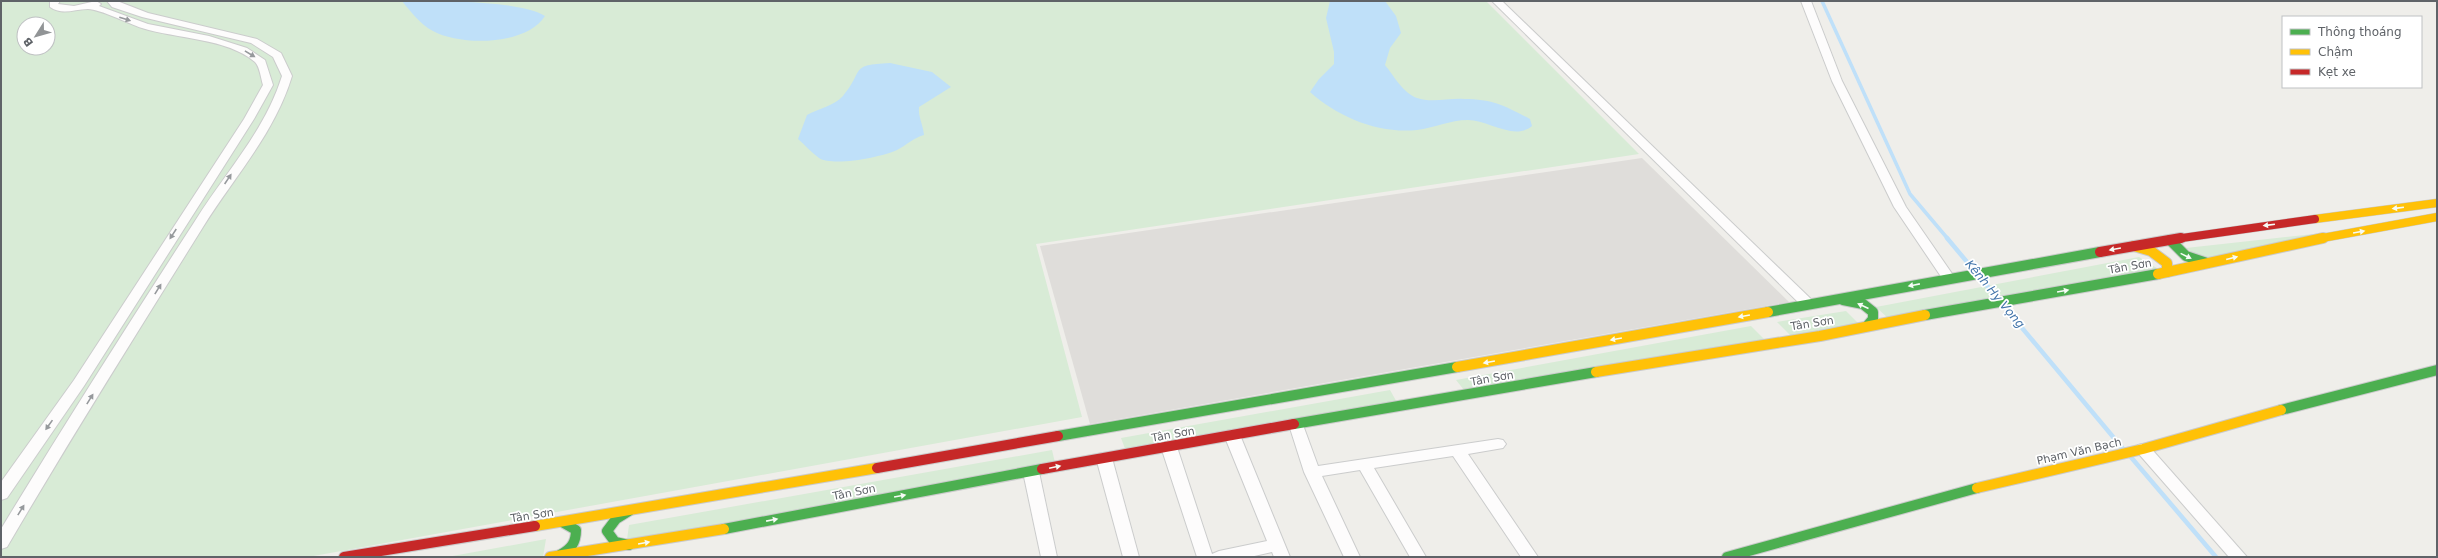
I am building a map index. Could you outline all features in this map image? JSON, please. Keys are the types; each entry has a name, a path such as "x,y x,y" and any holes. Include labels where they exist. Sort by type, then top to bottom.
{"street":[{"path":"55,1 53,5 58,8 89,6 103,1"},
{"path":"4,535 206,212 270,117 285,86 287,76 285,69 277,55 265,46 234,36 145,15 115,5 112,1"},
{"path":"1497,1 1808,304"},
{"path":"1806,1 1837,81 1900,207 1951,278"},
{"path":"1,494 97,355 186,214 249,119 268,85 261,62 243,50 180,33 146,26 89,6"},
{"path":"180,33 195,26"},
{"path":"265,74 285,69"},
{"path":"249,119 270,117"},
{"name":"Tân Sơn","path":"344,557 562,522 1121,424 1458,368 2133,246 2434,204"},
{"path":"186,214 206,212"},
{"name":"Tân Sơn","path":"550,557 629,545 1031,472 1070,464 1108,451 1130,452 1168,447 1406,404 1793,338 1820,336 1868,325 2167,272 2297,243 2437,217"},
{"path":"2170,240 2174,249 2181,254 2207,263"},
{"path":"2133,246 2160,257 2167,263 2167,272"},
{"path":"149,272 171,268"},
{"path":"1836,299 1863,304 1873,312 1873,319 1868,325"},
{"path":"1763,322 1772,311"},
{"path":"1779,334 1793,338"},
{"path":"97,355 120,351"},
{"path":"1441,377 1458,368"},
{"name":"Phạm Văn Bạch","path":"1727,557 1786,538 2113,454 2143,449 2324,398 2437,370"},
{"path":"1395,378 1410,384"},
{"path":"1445,386 1464,395"},
{"path":"1406,404 1416,392"},
{"path":"1110,434 1121,424"},
{"path":"1296,425 1312,472 1352,557"},
{"path":"1063,434 1075,438 1079,446 1078,456 1070,464"},
{"path":"1219,557 1280,551 1232,436"},
{"path":"1312,472 1498,444"},
{"path":"1168,447 1205,557"},
{"path":"1130,452 1116,448 1108,451 1130,557"},
{"path":"2143,449 2238,557"},
{"path":"1458,450 1530,557"},
{"path":"1364,464 1418,557"},
{"path":"1031,472 1048,557"},
{"path":"629,545 613,542 607,531 616,519 630,510"},
{"path":"560,555 572,548 577,540 576,530 562,522"}],"shaded area":[{"path":"1642,158 1789,302 1090,424 1040,246"}],"green space":[{"path":"1,1 1486,1 1639,154 1036,244 1082,417 308,557 1,557"},
{"path":"2369,228 2207,262 2186,248"},
{"path":"2139,257 2160,270 1890,320 1876,307"},
{"path":"1846,311 1860,325 1791,336 1777,322"},
{"path":"1751,326 1766,341 1468,395 1456,380"},
{"path":"1390,390 1399,406 1127,454 1121,438"},
{"path":"1052,450 1056,467 626,547 629,525"},
{"path":"546,539 543,557 447,557"}],"water":[{"path":"402,1 477,2 498,4 533,11 545,16 536,26 523,33 508,38 475,41 445,36 433,31 416,18"},
{"path":"1330,1 1385,1 1396,16 1401,33 1390,48 1385,65 1395,79 1412,96 1428,100 1474,99 1491,102 1506,107 1530,119 1532,126 1525,130 1509,131 1484,123 1468,120 1455,121 1417,130 1402,131 1359,122 1333,109 1310,92 1319,79 1334,64 1334,52 1326,18"},
{"path":"890,63 932,72 951,87 919,107 919,114 924,135 890,153 858,160 835,162 826,161 819,158 798,139 807,115 840,99 850,87 862,67"}],"waterway":[{"name":"Kênh Hy Vọng","path":"1822,1 1910,194 1948,239"},
{"name":"Kênh Hy Vọng","path":"1947,238 2124,450"},
{"name":"Kênh Hy Vọng","path":"2130,456 2216,557"}],"traffic: fast":[{"path":"2170,240 2186,256 2207,263"},
{"path":"1768,312 2100,252"},
{"path":"1925,315 2158,274"},
{"path":"1843,300 1863,304 1873,312 1873,319 1868,325"},
{"path":"1058,436 1457,367"},
{"path":"2281,410 2437,370"},
{"path":"1294,424 1596,372"},
{"path":"724,529 1042,469"},
{"path":"1727,557 1786,539 1977,488"},
{"path":"629,511 616,519 607,531 615,542 629,545"},
{"path":"560,555 568,550 576,539 576,530 562,522"}],"traffic: slow":[{"path":"2315,219 2437,203"},
{"path":"2158,274 2284,245 2437,217"},
{"path":"2134,246 2151,251 2167,263 2167,272"},
{"path":"1457,367 1768,312"},
{"path":"1596,372 1820,336 1925,315"},
{"path":"1977,488 2143,449 2281,410"},
{"path":"535,526 877,468"},
{"path":"550,557 724,529"}],"traffic: jam":[{"path":"2100,252 2209,233 2315,219"},
{"path":"1042,469 1294,424"},
{"path":"877,468 1058,436"},
{"path":"344,557 535,526"}]}
